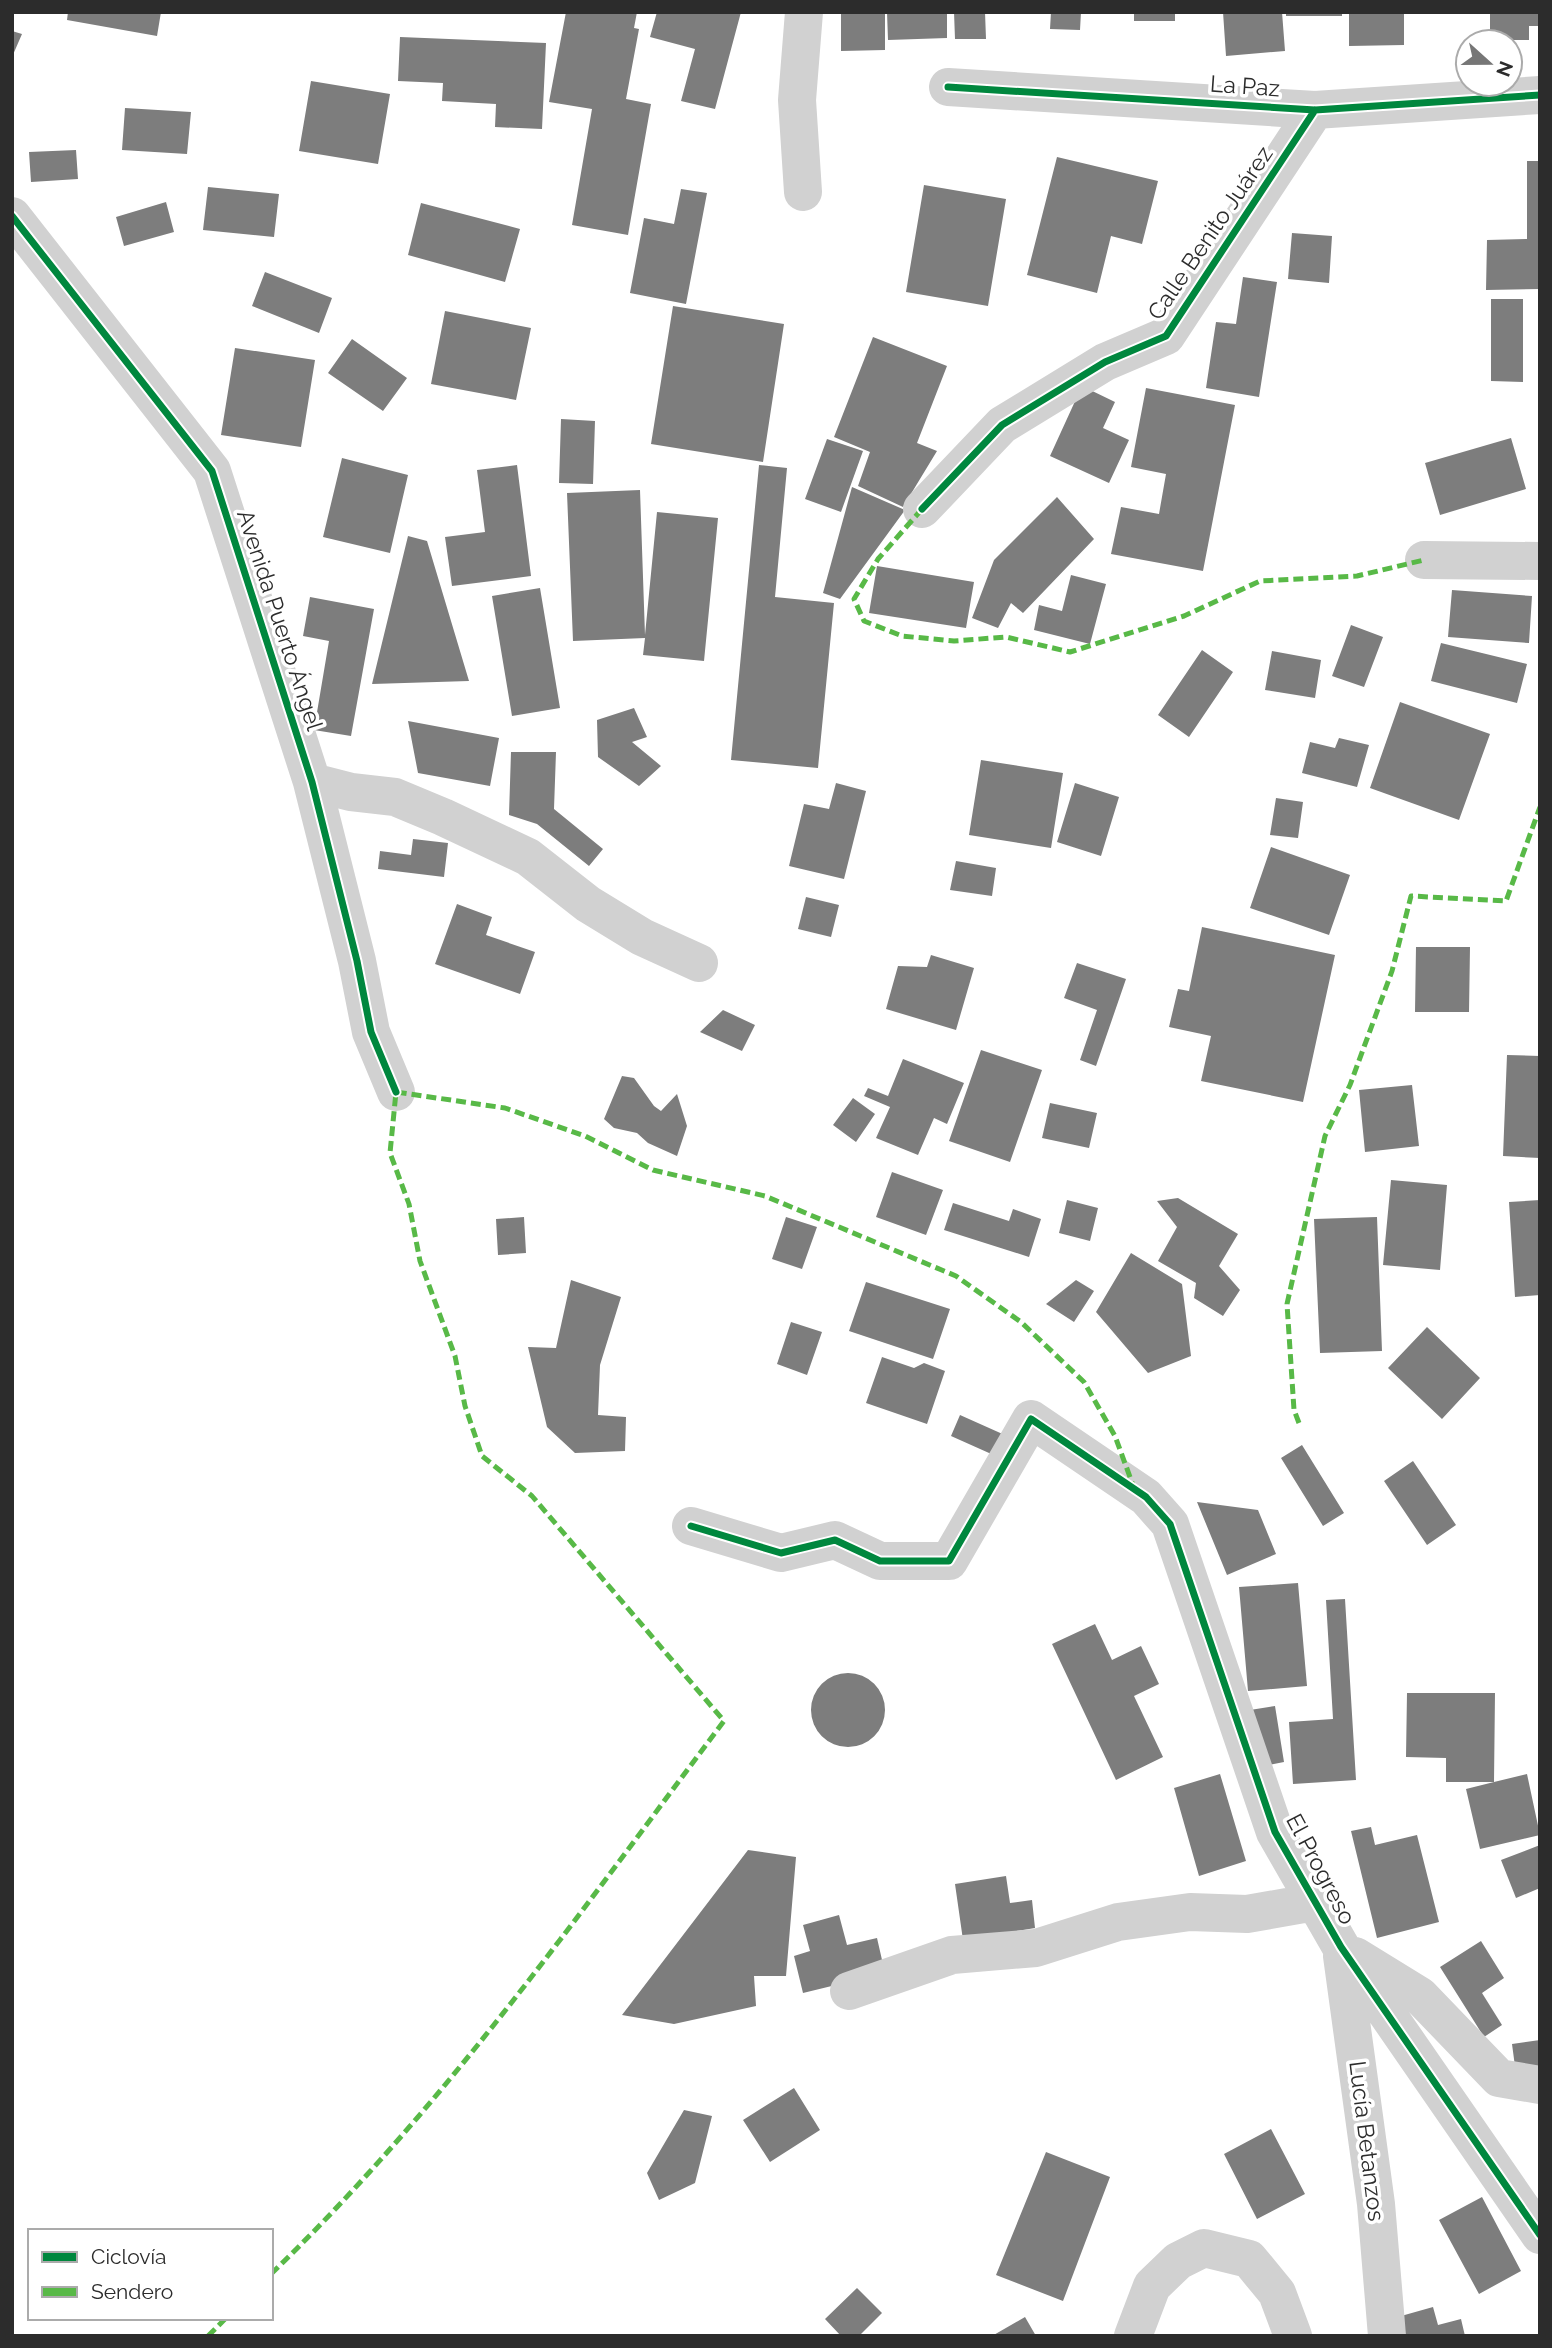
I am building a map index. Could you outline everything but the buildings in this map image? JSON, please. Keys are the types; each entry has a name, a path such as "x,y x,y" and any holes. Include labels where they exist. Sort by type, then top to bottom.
{"street":[{"path":"803,192 797,100 804,12"},
{"name":"La Paz","path":"948,87 1315,110 1540,95"},
{"name":"Calle Benito Juárez","path":"922,509 1003,425 1105,362 1166,336 1315,110"},
{"name":"Avenida Puerto Ángel","path":"12,216 212,471 312,782 357,961 371,1032 396,1092"},
{"path":"1424,560 1540,561"},
{"path":"312,782 351,792 395,797 443,817 528,857 599,911 642,937 699,963"},
{"name":"El Progreso","path":"691,1526 781,1553 835,1539 880,1561 949,1561 1031,1419 1146,1497 1170,1524 1275,1832 1341,1947 1540,2235"},
{"path":"849,1991 952,1955 1035,1948 1118,1922 1190,1912 1247,1914 1315,1902"},
{"path":"1341,1947 1420,1996 1499,2078 1540,2085"},
{"name":"Lucía Betanzos","path":"1341,1947 1376,2204 1387,2336"},
{"path":"1133,2336 1152,2286 1178,2261 1204,2248 1249,2259 1278,2293 1293,2336"}],"marked path":[{"path":"922,509 878,559 854,599 864,621 902,636 954,641 1006,637 1070,652 1184,616 1260,581 1357,576 1424,560"},
{"path":"1299,1423 1294,1410 1287,1304 1325,1136 1350,1085 1392,971 1411,896 1506,901 1540,807"},
{"path":"273,2272 334,2210 452,2076 563,1936 724,1721 532,1496 482,1456 465,1406 455,1356 420,1261 409,1204 390,1153 396,1092 505,1108 585,1136 653,1170 765,1196 956,1276 1021,1322 1084,1382 1115,1436 1134,1488"},
{"path":"208,2336 224,2320"}],"cycle path":[{"path":"948,87 1315,110 1540,95"},
{"path":"922,509 1002,425 1105,362 1166,336 1315,110"},
{"path":"12,216 212,471 312,782 357,961 371,1032 396,1092"},
{"path":"691,1526 781,1553 835,1540 880,1561 949,1561 1031,1419 1146,1497 1170,1524 1275,1832 1341,1947 1540,2235"}]}
